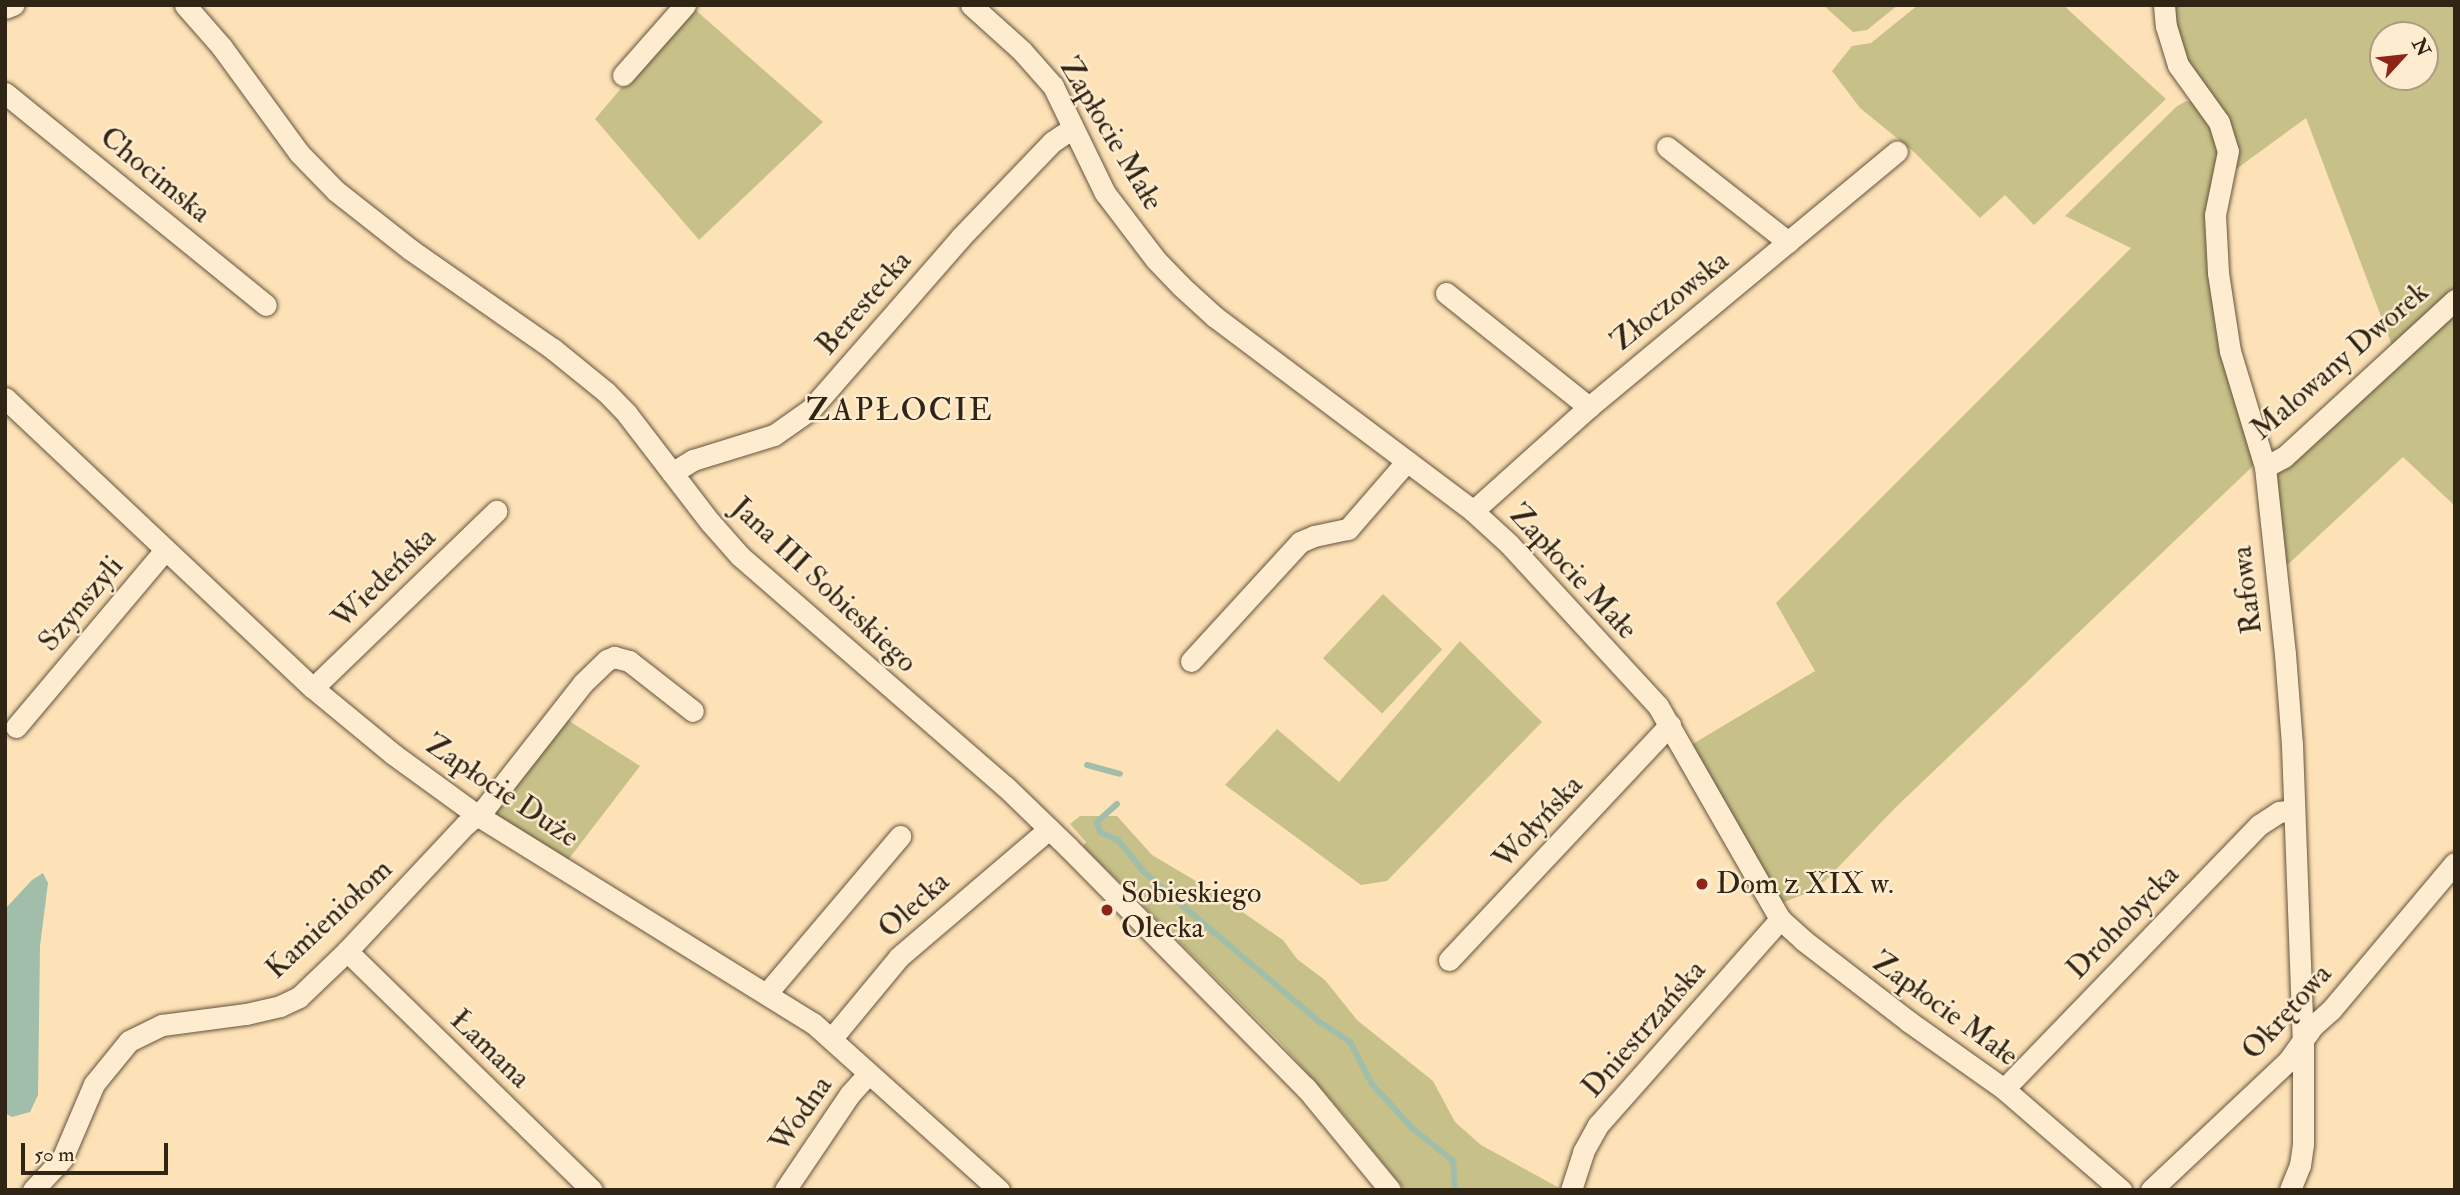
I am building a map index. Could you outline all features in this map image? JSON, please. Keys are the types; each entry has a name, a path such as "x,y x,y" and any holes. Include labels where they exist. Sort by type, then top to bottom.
{"street":[{"path":"5,8 13,5"},
{"name":"Jana III Sobieskiego","path":"185,5 221,46 299,153 336,191 411,250 579,370 627,415 740,556 1006,787 1306,1088 1390,1190"},
{"path":"623,75 685,5"},
{"name":"Zapłocie Małe","path":"971,5 1038,67 1053,86 1105,193 1156,260 1181,286 1215,317 1473,511 1509,544 1658,706 1780,919 1908,1021 2004,1089 2121,1190"},
{"name":"Rafowa","path":"2164,5 2166,26 2178,65 2211,109 2225,137 2228,151 2216,215 2217,273 2230,351 2265,467 2288,690 2303,1041 2303,1144 2300,1165 2290,1190"},
{"name":"Chocimska","path":"5,93 266,305"},
{"name":"Berestecka","path":"672,473 693,460 774,436 811,410 960,238 1052,142 1073,128"},
{"path":"1667,147 1788,242"},
{"name":"Złoczowska","path":"1473,511 1588,407 1897,151"},
{"path":"1446,293 1588,407"},
{"name":"Malowany Dworek","path":"2265,467 2284,457 2455,300"},
{"name":"Zapłocie Duże","path":"5,398 164,551 313,688 393,754 477,815 767,993 832,1038 868,1074 999,1190"},
{"path":"1191,661 1300,542 1314,536 1349,529 1407,461"},
{"name":"Wiedeńska","path":"313,688 496,510"},
{"name":"Szynszyli","path":"16,727 164,551"},
{"name":"Kamieniołom","path":"33,1190 62,1159 94,1084 129,1041 162,1025 246,1014 279,1006 299,997 347,951 477,815 583,683 607,660 614,657 629,661 693,711"},
{"name":"Wołyńska","path":"1449,960 1670,725"},
{"name":"Drohobycka","path":"2004,1089 2259,825 2279,812 2293,810"},
{"name":"Olecka","path":"832,1038 899,957 1049,829"},
{"path":"767,993 900,836"},
{"name":"Okrętowa","path":"2151,1190 2288,1061 2455,863"},
{"name":"Dniestrzańska","path":"1571,1190 1583,1152 1598,1125 1780,919"},
{"name":"Łamana","path":"347,951 592,1190"},
{"name":"Wodna","path":"785,1190 850,1094 868,1074"}],"shaded area":[{"path":"1823,5 1898,5 1867,30 1853,32"},
{"path":"1918,5 2063,5 2166,99 2034,225 2005,195 1980,218 1914,152 1860,108 1832,71 1852,46 1871,43"},
{"path":"2171,5 2455,5 2455,290 2393,348 2306,118 2228,175 2232,152 2183,62"},
{"path":"691,6 823,122 699,240 595,119"},
{"path":"2186,101 2197,103 2220,138 2212,200 2254,465 1895,808 1826,880 1812,891 1782,903 1691,745 1815,671 1776,603 2131,248 2065,216 2176,107"},
{"path":"2455,308 2455,506 2403,457 2281,571 2273,484 2284,465"},
{"path":"1383,594 1442,649 1382,714 1323,658"},
{"path":"1460,641 1542,722 1387,881 1361,885 1225,785 1277,729 1339,782"},
{"path":"563,717 640,766 568,860 495,815 493,811"},
{"path":"1080,816 1117,816 1152,855 1206,887 1283,940 1297,959 1325,980 1357,1020 1433,1081 1455,1122 1481,1145 1563,1190 1405,1190 1346,1117 1278,1040 1083,846 1086,842 1070,824"},
{"path":"43,873 48,883 40,946 38,1095 30,1112 12,1117 5,1113 5,909 32,880"}],"waterway":[{"path":"1087,765 1120,774"},
{"path":"1117,804 1097,822 1100,832 1118,840 1143,871 1184,907 1321,1023 1350,1042 1372,1084 1412,1128 1453,1161 1455,1190"}],"place":[{"name":"Dom z XIX w.","path":"1702,884"},
{"name":"Sobieskiego Olecka","path":"1107,910"}],"district":[{"name":"ZAPŁOCIE","path":"900,410"}]}
